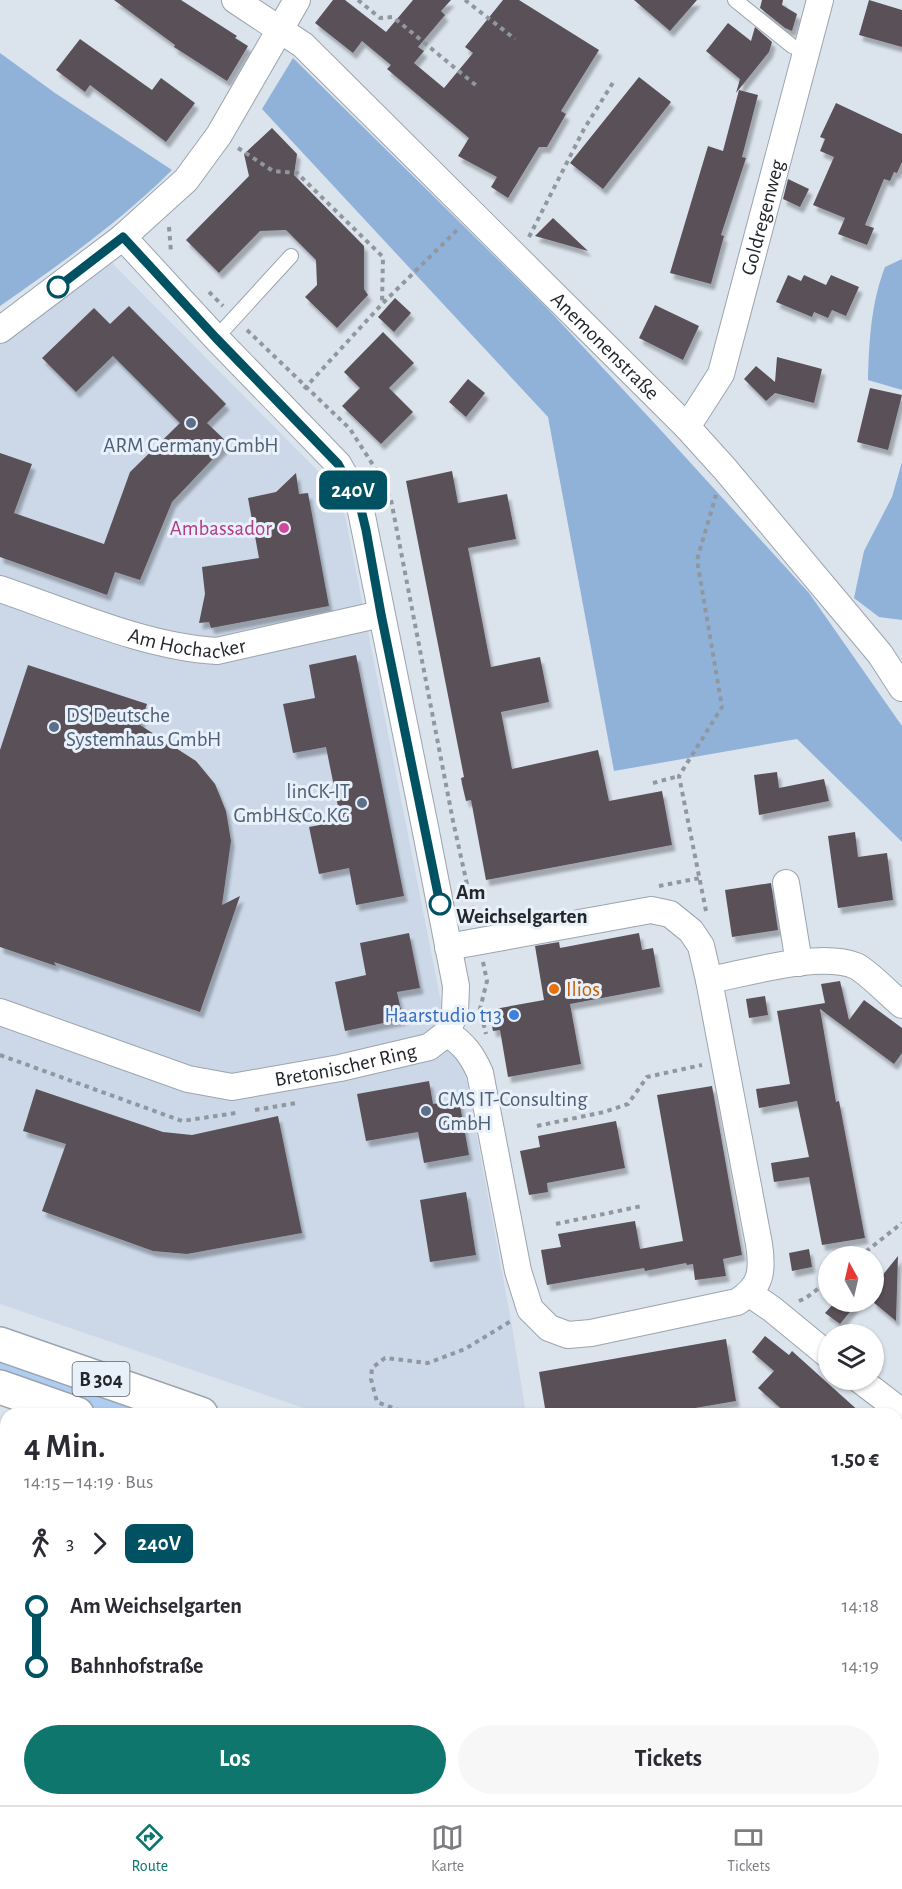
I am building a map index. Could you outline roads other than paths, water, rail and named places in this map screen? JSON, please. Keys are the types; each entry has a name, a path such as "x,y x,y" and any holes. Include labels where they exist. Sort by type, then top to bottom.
{"main road":[{"name":"B 304","path":"0,1344 184,1408"},
{"name":"B 304","path":"0,1387 60,1408"}],"street":[{"name":"Anemonenstraße","path":"235,0 303,45 687,427 891,650 902,688"},
{"path":"0,330 123,237 186,180 219,135 297,0"},
{"name":"Goldregenweg","path":"687,427 721,374 820,0"},
{"path":"123,237 216,338 338,464 359,501 426,826 448,947 456,986 455,1012 447,1034 459,1041 471,1054 480,1073 518,1270 530,1309 549,1328 568,1335 591,1334 737,1302 750,1294 757,1283 762,1266 709,980 701,946 691,932 669,914 651,910 448,947"},
{"name":"Am Hochacker","path":"0,588 166,644 217,651 381,614"},
{"path":"786,883 799,963"},
{"path":"709,980 799,963 835,960 857,967 902,1005"},
{"name":"Bretonischer Ring","path":"0,1012 188,1079 232,1087 394,1057 429,1047 447,1034"},
{"path":"750,1294 818,1347"},
{"path":"873,1390 897,1408"}],"lane":[{"path":"735,0 792,46 806,52"},
{"path":"216,338 291,256"}],"place":[{"name":"ARM Germany GmbH","path":"191,423"},
{"name":"Ambassador","path":"284,528"},
{"name":"DS Deutsche Systemhaus GmbH","path":"54,727"},
{"name":"linCK-IT GmbH&Co.KG","path":"362,803"},
{"name":"Am Weichselgarten","path":"440,904"},
{"name":"Ilios","path":"554,989"},
{"name":"Haarstudio t13","path":"514,1015"},
{"name":"CMS IT-Consulting GmbH","path":"426,1111"}]}
